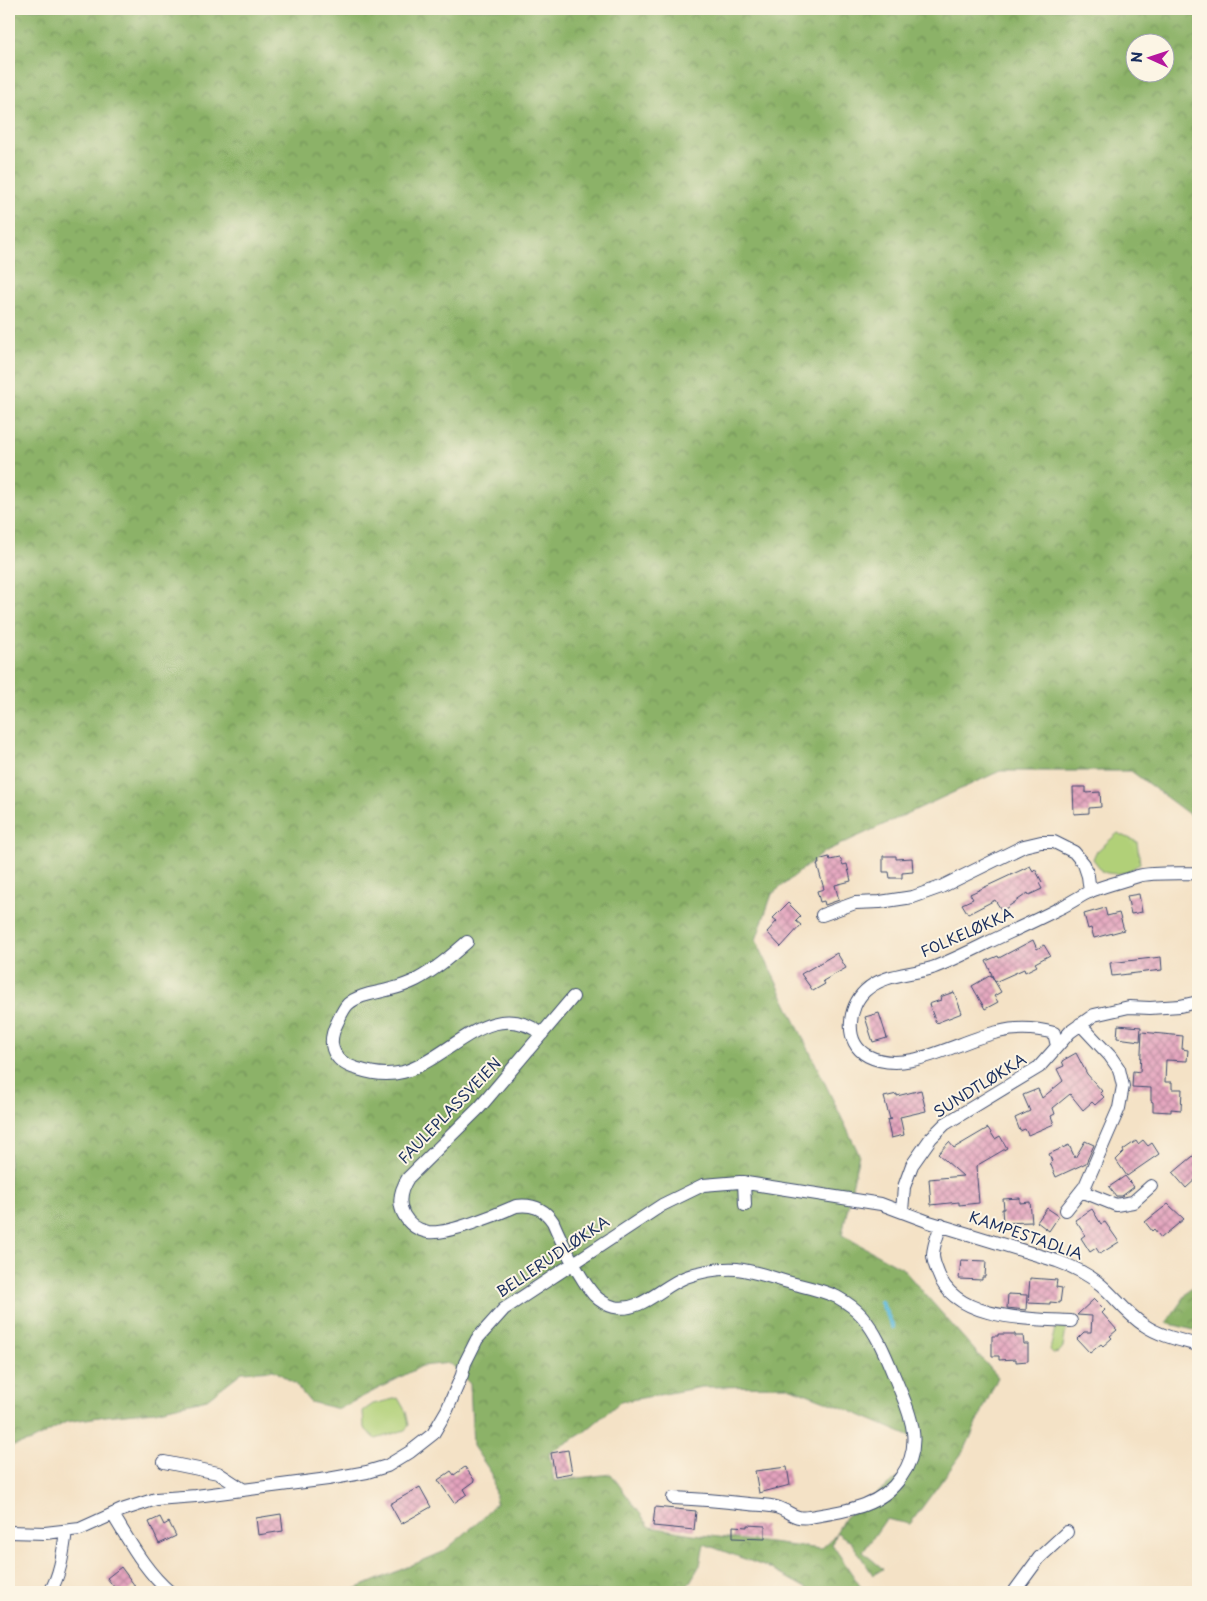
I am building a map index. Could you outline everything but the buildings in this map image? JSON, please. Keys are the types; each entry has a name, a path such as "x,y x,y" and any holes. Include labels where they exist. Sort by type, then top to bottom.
{"street":[{"path":"822,915 854,903 880,902 913,896 941,887 1024,846 1041,842 1054,842 1074,852 1084,864 1090,892"},
{"name":"FOLKELØKKA","path":"1057,1046 1054,1033 1025,1028 997,1032 936,1054 905,1061 879,1061 865,1054 854,1042 850,1026 852,1008 864,992 879,980 914,973 943,964 1058,910 1090,892 1141,875 1198,873"},
{"path":"467,942 443,963 415,980 393,989 360,997 348,1004 341,1014 332,1035 332,1045 337,1057 344,1064 351,1067 376,1074 392,1074 408,1070 428,1060 492,1023 505,1021 519,1023 534,1028 542,1034"},
{"name":"FAULEPLASSVEIEN","path":"572,997 480,1107 408,1178 401,1191 401,1205 404,1216 412,1225 433,1233 453,1229 516,1206 534,1206 544,1211 550,1217 595,1296 604,1303 614,1307 635,1306 683,1278 719,1269 756,1273 836,1297 861,1315 878,1340 908,1408 913,1431 912,1453 905,1472 898,1483 878,1500 853,1509 800,1519 776,1507 715,1500 673,1498"},
{"name":"SUNDTLØKKA","path":"902,1211 904,1187 912,1165 931,1138 945,1124 1039,1067 1070,1032 1080,1024 1094,1015 1129,1007 1170,1006 1198,1002"},
{"path":"1066,1210 1085,1186 1119,1108 1123,1086 1119,1069 1110,1056 1080,1024"},
{"path":"744,1182 745,1205"},
{"name":"BELLERUDLØKKA","path":"9,1532 45,1533 80,1529 156,1499 328,1479 367,1472 387,1466 410,1452 433,1434 455,1391 465,1363 477,1339 504,1309 662,1205 703,1185 744,1182 880,1204"},
{"path":"1081,1191 1116,1204 1133,1202 1151,1186"},
{"name":"KAMPESTADLIA","path":"880,1204 1078,1268 1102,1286 1128,1313 1145,1326 1172,1338 1198,1345"},
{"path":"941,1225 933,1254 934,1262 941,1282 956,1299 981,1310 1027,1318 1071,1321"},
{"path":"164,1462 218,1473 244,1490"},
{"path":"113,1515 149,1571 170,1592"},
{"path":"50,1592 61,1564 66,1531"},
{"path":"1014,1592 1039,1558 1067,1532"}],"green space":[{"path":"9,9 1198,9 1198,821 1131,771 1000,771 824,852 772,894 756,940 859,1154 842,1235 902,1268 998,1377 965,1449 910,1524 886,1519 863,1552 883,1569 873,1575 851,1542 836,1532 845,1517 914,1466 918,1440 786,1386 702,1387 620,1402 583,1433 549,1453 554,1481 611,1474 650,1527 821,1549 835,1534 832,1544 864,1592 813,1592 769,1568 704,1544 700,1565 684,1592 348,1592 443,1552 482,1519 496,1502 492,1474 473,1446 470,1384 450,1363 422,1366 339,1409 310,1402 295,1384 274,1370 242,1372 207,1399 155,1411 66,1422 32,1441 9,1447"},
{"path":"1118,833 1137,842 1140,863 1123,873 1103,872 1093,859 1096,852"},
{"path":"1198,1278 1198,1331 1166,1323"},
{"path":"1055,1328 1066,1329 1063,1347 1059,1352 1053,1353 1050,1350"},
{"path":"398,1398 406,1412 409,1425 405,1430 376,1439 364,1428 363,1411 373,1404"}],"waterway":[{"path":"881,1302 893,1327"}]}
